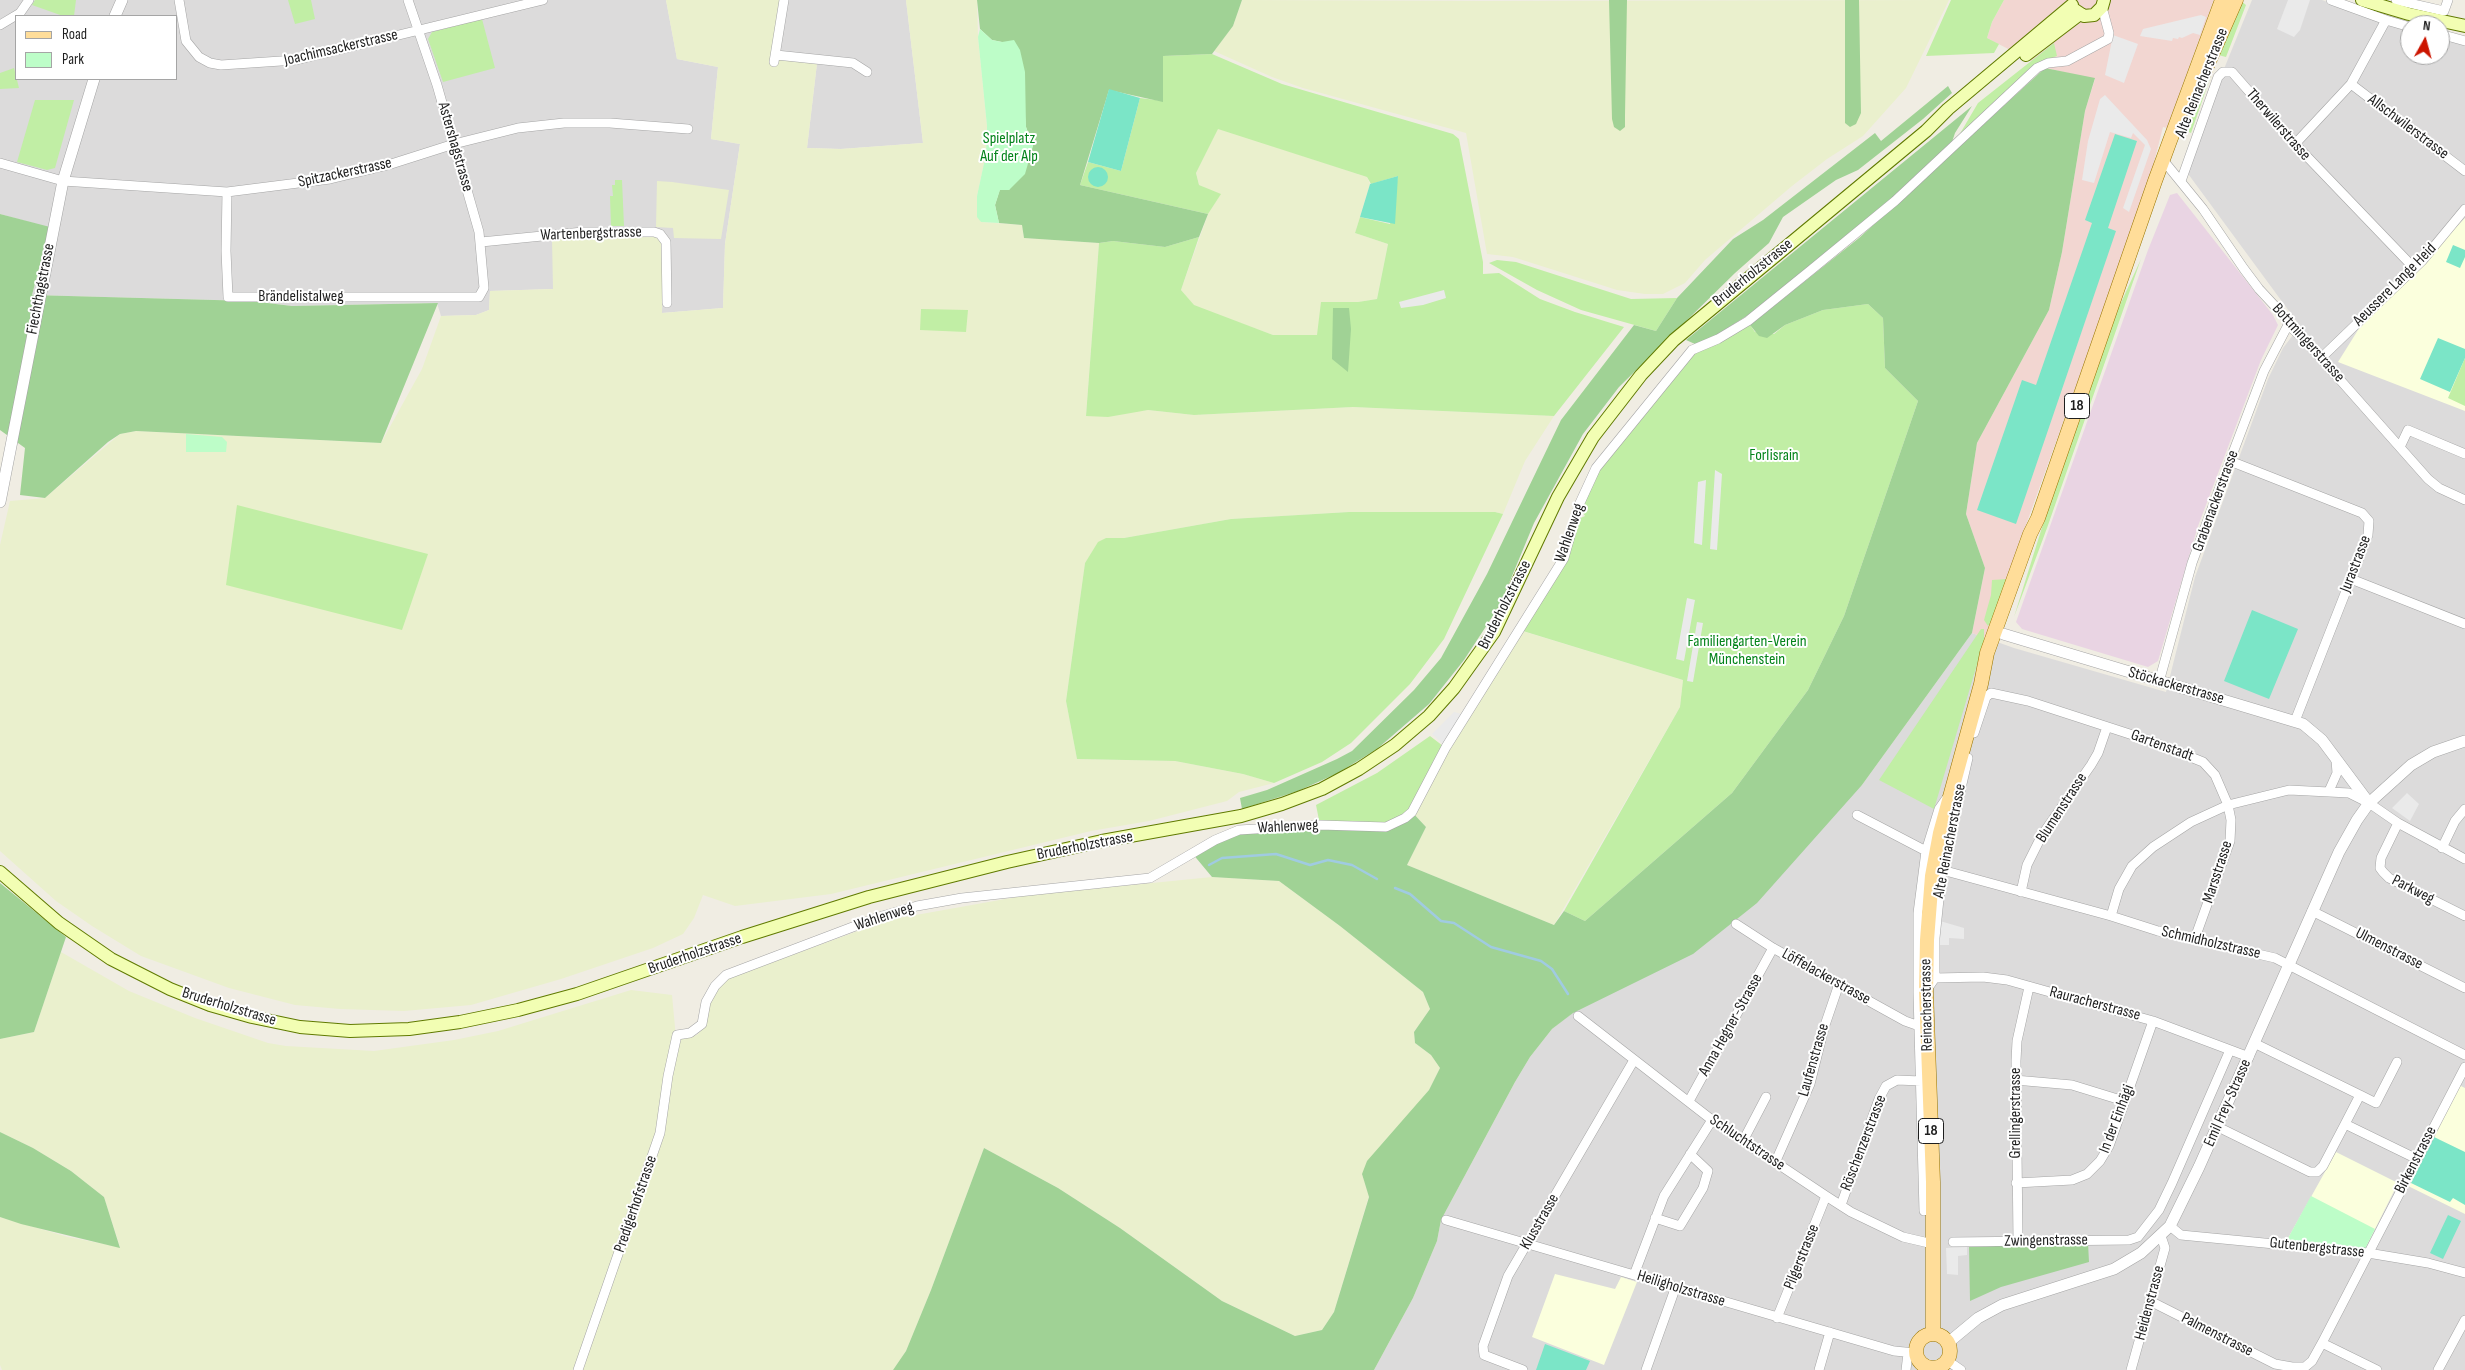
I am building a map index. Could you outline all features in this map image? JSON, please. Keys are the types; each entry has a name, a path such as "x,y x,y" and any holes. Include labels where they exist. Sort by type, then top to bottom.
{"main road":[{"name":"Alte Reinacherstrasse","path":"1998,633 2036,536 2038,518 2117,293 2139,251 2166,163 2222,0"},
{"name":"Alte Reinacherstrasse","path":"2166,163 2207,63 2236,0"},
{"path":"2362,0 2409,14 2465,26"},
{"name":"Bruderholzstrasse","path":"0,872 59,924 110,959 162,985 202,1002 252,1018 300,1027 350,1031 409,1029 460,1022 518,1010 577,994 742,937 878,895 1007,862 1102,841 1241,816 1282,804 1322,789 1359,769 1402,740 1429,716 1476,660 1494,632 1568,480 1593,437 1641,375 1674,340 1722,298 1926,131 1953,114 2078,9 2094,15 2103,4"},
{"path":"2451,22 2465,21"},
{"name":"Reinacherstrasse","path":"1933,1333 1933,1182 1926,991 1928,908 1935,860 1949,795 1986,688 1998,633"},
{"path":"1933,1333 1942,1335 1949,1342 1951,1353 1948,1361 1940,1367 1932,1369 1921,1363 1912,1353 1920,1339 1933,1333"}],"street":[{"path":"17,15 29,0"},
{"path":"115,15 122,0"},
{"name":"Joachimsackerstrasse","path":"179,0 186,42 199,57 210,64 221,65 288,62 544,0"},
{"name":"Astershagstrasse","path":"408,0 454,144 481,242 484,288 479,297"},
{"path":"784,0 775,59 853,63 867,72"},
{"path":"2331,0 2400,24"},
{"path":"2396,0 2444,11 2448,0"},
{"path":"2103,4 2106,28"},
{"path":"2078,9 2106,28"},
{"path":"0,25 15,16"},
{"path":"2295,144 2351,84 2386,20"},
{"name":"Wahlenweg","path":"677,1035 690,1033 702,1024 706,1002 715,986 726,976 900,911 962,898 1150,878 1215,840 1239,830 1320,825 1386,827 1405,818 1412,812 1446,747 1564,558 1579,505 1596,468 1692,350 1718,339 1748,322 1894,201 2037,68 2048,63 2067,61 2108,39 2109,33 2106,28"},
{"path":"2450,37 2465,41"},
{"name":"Therwilerstrasse","path":"2180,181 2218,77 2223,72 2232,72 2295,144 2414,268"},
{"name":"Fiechthagstrasse","path":"0,502 63,181 92,84"},
{"name":"Allschwilerstrasse","path":"2351,84 2465,171"},
{"name":"Spitzackerstrasse","path":"0,163 63,181 227,192 330,179 388,165 454,144 518,128 610,123 688,130"},
{"name":"Bottmingerstrasse","path":"2166,163 2210,218 2258,289 2286,318 2288,325 2321,358 2433,483 2465,500"},
{"name":"Brändelistalweg","path":"227,192 228,297 479,297"},
{"name":"Aeussere Lange Heid","path":"2321,358 2414,268 2465,209"},
{"name":"Wartenbergstrasse","path":"481,242 583,232 654,232 660,234 666,242 666,304"},
{"name":"Grabenackerstrasse","path":"2159,682 2192,563 2264,372 2288,325"},
{"path":"2400,447 2408,430 2465,454"},
{"name":"Jurastrasse","path":"2230,461 2362,513 2369,521 2369,530 2351,579 2295,721"},
{"path":"2351,579 2465,624"},
{"name":"Stöckackerstrasse","path":"1998,633 2295,721 2316,734 2369,803"},
{"name":"Gartenstadt","path":"1986,688 2066,712 2203,762 2215,775 2228,805"},
{"name":"Alte Reinacherstrasse","path":"1924,1211 1918,913 1986,697 1986,688"},
{"name":"Blumenstrasse","path":"2021,892 2028,865 2042,835 2091,765 2098,753 2107,727"},
{"name":"Emil Frey-Strasse","path":"1949,1342 1968,1325 1990,1311 2114,1269 2141,1253 2170,1226 2182,1206 2249,1058 2339,852 2369,803 2411,765 2446,747 2465,741"},
{"path":"2329,790 2337,773 2336,760"},
{"path":"2111,916 2119,889 2132,866 2153,847 2191,822 2228,805 2289,790 2329,790 2349,793 2369,803 2398,823 2465,859"},
{"name":"Marsstrasse","path":"2195,938 2230,840 2231,820 2228,805"},
{"path":"2442,848 2455,821 2465,809"},
{"name":"Schmidholzstrasse","path":"1857,815 1935,860 2021,892 2111,916 2158,931 2275,958 2465,1055"},
{"name":"Parkweg","path":"2398,823 2381,858 2380,868 2389,878 2465,916"},
{"name":"Alte Reinacherstrasse","path":"1935,860 1935,978"},
{"name":"Ulmenstrasse","path":"2312,911 2465,988"},
{"name":"Löffelackerstrasse","path":"1736,924 1772,948 1905,1021 1919,1026"},
{"name":"Anna Hegner-Strasse","path":"1689,1101 1772,948"},
{"name":"Rauracherstrasse","path":"1935,978 1982,977 2007,980 2153,1021 2249,1058"},
{"path":"1926,991 1935,978"},
{"name":"Laufenstrasse","path":"1775,1163 1810,1084 1824,1028 1839,984"},
{"name":"Grellingerstrasse","path":"2018,1241 2015,1080 2018,1041 2029,986"},
{"name":"Schluchtstrasse","path":"1578,1016 1712,1120 1826,1196 1903,1237 1933,1244"},
{"name":"In der Einhägi","path":"2016,1184 2064,1181 2087,1174 2100,1161 2109,1146 2153,1021"},
{"name":"Predigerhofstrasse","path":"578,1370 660,1133 668,1076 677,1035"},
{"path":"2254,1043 2376,1103 2397,1062"},
{"name":"Zwingenstrasse","path":"1953,1242 2129,1240 2138,1237 2147,1228 2167,1192 2230,1050"},
{"name":"Klusstrasse","path":"1523,1370 1484,1355 1482,1346 1508,1276 1634,1060"},
{"name":"Birkenstrasse","path":"2368,1253 2465,1067"},
{"name":"Röschenzerstrasse","path":"1841,1205 1876,1106 1886,1086 1897,1080 1920,1081"},
{"path":"2015,1080 2072,1085 2124,1100"},
{"path":"2218,1126 2310,1172 2318,1172 2360,1095"},
{"path":"1743,1141 1766,1097"},
{"path":"1634,1275 1664,1196 1712,1120"},
{"path":"2345,1124 2417,1159"},
{"path":"1655,1218 1680,1226 1703,1188 1708,1171 1690,1154"},
{"name":"Pilgerstrasse","path":"1776,1318 1826,1196"},
{"name":"Heiligholzstrasse","path":"1446,1220 1894,1352 1912,1353"},
{"name":"Gutenbergstrasse","path":"2170,1226 2181,1235 2368,1253 2428,1263 2465,1273"},
{"name":"Heidenstrasse","path":"2131,1370 2165,1248 2161,1236"},
{"name":"Palmenstrasse","path":"2150,1301 2275,1364 2305,1367 2312,1361 2322,1343 2368,1253"},
{"path":"1646,1370 1675,1288"},
{"path":"2438,1370 2465,1320"},
{"path":"1819,1370 1830,1332"},
{"path":"2322,1343 2377,1370"},
{"path":"1906,1370 1912,1353"},
{"path":"1948,1361 1961,1370"}],"shaded area":[{"path":"0,0 666,0 677,59 718,67 711,139 740,144 725,244 723,308 662,313 663,249 553,289 490,291 489,310 476,315 441,316 437,303 292,306 251,301 32,295 50,228 0,214"},
{"path":"666,0 782,0 778,59 817,63 807,148 841,149 923,143 906,0 977,0 978,37 987,126 986,154 977,196 981,222 1022,225 1024,238 1099,243 1086,416 1148,410 1194,415 1353,407 1554,416 1525,461 1503,514 1495,512 1349,512 1231,519 1124,538 1106,538 1097,545 1085,563 1066,701 1077,759 1175,761 1243,774 1274,783 1239,792 1227,801 1149,821 1091,831 831,894 735,906 703,895 694,918 683,934 653,948 561,979 471,1005 404,1011 340,1009 295,1005 229,988 141,956 56,901 0,851 0,545 10,501 45,498 120,434 136,431 381,443 422,369 441,316 476,315 489,310 490,291 553,289 552,239 659,238 663,249 662,313 723,308 725,244 740,144 711,139 718,67 677,59"},
{"path":"784,0 906,0 923,143 841,149 807,148 817,63 776,55"},
{"path":"1242,0 1949,0 1906,88 1863,136 1827,159 1792,186 1705,260 1685,283 1663,294 1645,294 1617,290 1513,257 1487,254 1466,133 1303,88 1272,77 1214,51 1233,26"},
{"path":"2004,0 2214,0 2167,128 2163,127 2153,166 2153,174 1985,638 1972,633 1985,568 1966,514 1977,443 2049,310 2062,252 2085,111 2095,79 2045,68 1987,38 1992,22"},
{"path":"2252,0 2322,0 2371,19 2400,26 2400,65 2450,65 2450,41 2465,46 2465,1370 1374,1370 1413,1298 1437,1241 1441,1220 1515,1082 1530,1057 1552,1029 1862,785 1972,633 2014,648 2166,692 2195,577 2268,379 2283,348 2300,326 2186,171 2213,96"},
{"path":"2288,0 2310,0 2300,30 2294,37 2277,29"},
{"path":"2201,15 2206,17 2200,35 2193,33 2178,39 2173,38 2172,41 2140,36 2143,29"},
{"path":"2113,35 2138,44 2124,83 2105,75"},
{"path":"2105,95 2147,140 2151,149 2129,212 2123,208 2145,145 2133,133 2131,138 2110,132 2094,183 2082,180 2088,141 2100,99"},
{"path":"1218,128 1367,177 1370,184 1355,233 1388,244 1377,299 1358,302 1317,335 1273,335 1194,306 1181,290 1208,214 1220,195 1199,185 1196,173"},
{"path":"657,181 729,190 721,239 674,238 673,228 656,227"},
{"path":"2177,193 2273,315 2278,325 2261,360 2198,526 2158,661 2148,667 2022,629 2016,622 2148,250 2170,195"},
{"path":"2465,218 2465,411 2338,362 2358,330"},
{"path":"1444,290 1446,298 1423,305 1401,308 1399,302"},
{"path":"1715,470 1722,474 1717,550 1710,549"},
{"path":"1706,480 1702,545 1694,543 1698,482"},
{"path":"1687,598 1695,600 1684,661 1676,659"},
{"path":"1697,622 1703,623 1693,682 1687,681"},
{"path":"1519,630 1683,680 1680,707 1554,925 1407,865 1426,827 1412,812"},
{"path":"1454,712 1465,715 1446,747 1432,734"},
{"path":"2407,793 2419,804 2410,821 2392,808"},
{"path":"1212,877 1279,881 1340,926 1423,992 1430,1009 1414,1032 1415,1043 1431,1055 1440,1068 1429,1090 1362,1174 1369,1196 1334,1312 1322,1330 1295,1336 1222,1301 1120,1228 1058,1188 984,1148 906,1351 893,1370 2,1370 0,1365 0,1217 68,1237 120,1247 104,1197 71,1171 33,1148 0,1132 0,1039 34,1032 61,952 129,991 195,1018 268,1043 286,1046 374,1051 454,1040 498,1031 631,990 672,995 676,1038 697,1035 704,1027 708,1005 724,980 888,920 1022,896"},
{"path":"1940,921 1964,928 1964,939 1949,938 1949,945 1939,945"},
{"path":"2459,1085 2465,1088 2465,1214 2406,1185"},
{"path":"2336,1152 2398,1183 2365,1249 2287,1240"},
{"path":"1967,1247 1967,1255 1958,1256 1958,1275 1947,1274 1946,1248"},
{"path":"1555,1274 1615,1289 1621,1277 1637,1282 1604,1365 1532,1337"}],"green space":[{"path":"35,0 76,0 74,15 60,15 32,5"},
{"path":"288,0 311,0 315,19 295,24"},
{"path":"977,0 1242,0 1233,26 1212,54 1163,56 1163,102 1109,90 1080,185 1208,214 1199,237 1165,247 1113,241 1099,243 1024,238 1022,225 999,223 995,205 1000,189 1009,190 1033,146 1026,127 1024,106 1002,42 992,40 980,29"},
{"path":"1609,0 1627,0 1625,127 1620,131 1614,127 1612,119"},
{"path":"1845,0 1859,0 1861,113 1856,124 1850,127 1845,123"},
{"path":"1951,0 2004,0 1992,22 1987,38 1999,44 1994,53 1926,56"},
{"path":"2240,0 2246,5 2226,57 2218,55 2191,133 2187,131 2211,65"},
{"path":"482,19 495,68 443,82 428,39 432,32"},
{"name":"Spielplatz Auf der Alp","path":"980,29 992,40 1002,42 1014,40 1020,50 1025,72 1026,127 1033,146 1025,174 1009,190 1000,190 995,205 999,223 981,222 977,217 977,196 986,154 987,126 978,37"},
{"path":"2054,43 2057,56 2035,64 1958,137 1978,103"},
{"path":"1212,54 1282,84 1453,134 1459,139 1483,262 1483,274 1499,273 1540,299 1624,327 1554,416 1353,407 1194,415 1148,410 1108,417 1086,416 1099,243 1113,241 1165,247 1199,237 1181,290 1194,305 1273,335 1317,335 1321,302 1358,302 1377,299 1388,244 1355,233 1360,217 1390,224 1398,176 1371,184 1367,177 1218,129 1196,173 1199,185 1221,194 1208,214 1080,185 1088,162 1121,171 1140,98 1163,101 1163,56"},
{"path":"14,68 15,80 17,80 19,88 0,89 0,73"},
{"path":"2045,68 2095,78 2085,111 2062,252 2049,310 1977,443 1966,514 1985,568 1972,633 1862,785 1757,903 1693,954 1573,1013 1552,1029 1530,1057 1515,1082 1441,1220 1437,1241 1413,1298 1374,1370 893,1370 906,1351 984,1148 1058,1188 1120,1228 1222,1301 1295,1336 1322,1330 1334,1312 1369,1197 1362,1174 1367,1161 1429,1090 1440,1068 1431,1055 1415,1043 1414,1032 1430,1009 1423,992 1340,926 1279,881 1212,877 1192,853 1239,830 1386,827 1412,812 1426,827 1407,865 1554,925 1564,911 1585,921 1732,793 1808,690 1844,616 1918,401 1885,368 1883,318 1868,304 1823,310 1785,325 1767,338 1759,336 1750,325 1859,238"},
{"path":"1948,86 1952,93 1923,119 1858,170 1836,180 1783,217 1769,243 1735,273 1619,387 1583,434 1534,523 1500,605 1464,660 1429,704 1377,749 1338,773 1298,791 1242,809 1240,798 1267,790 1352,751 1414,690 1441,658 1487,574 1561,420 1634,325 1656,331 1677,298 1733,239 1763,220 1875,133 1881,141"},
{"path":"1109,89 1140,98 1121,171 1088,162"},
{"path":"35,100 74,100 55,168 47,170 17,162"},
{"path":"1972,106 1955,133 1952,142 1878,212 1764,305 1715,336 1695,344 1686,340"},
{"path":"2115,134 2137,141 2108,228 2116,231 2016,524 1977,510 2022,380 2036,385 2092,223 2085,220"},
{"path":"1094,167 1102,167 1108,173 1108,181 1102,187 1094,187 1088,181 1088,173"},
{"path":"1398,176 1395,224 1360,217 1370,184"},
{"path":"615,180 622,180 624,226 611,226 610,196 613,196 612,185 615,185"},
{"path":"0,214 50,227 32,295 251,301 292,306 438,303 381,443 136,431 120,434 108,442 45,498 20,495 25,448 0,430"},
{"path":"2453,245 2465,250 2465,257 2460,268 2446,262"},
{"path":"2141,259 2014,617 2049,505 2114,318"},
{"path":"1497,260 1516,262 1631,299 1677,298 1656,331 1581,310 1537,290 1489,263"},
{"path":"1868,304 1883,318 1885,368 1918,401 1844,616 1808,690 1732,793 1585,921 1564,911 1680,707 1683,680 1523,631 1564,558 1574,521 1585,516 1580,508 1597,473 1700,349 1750,325 1755,332 1774,334 1785,325 1823,310"},
{"path":"1333,308 1349,308 1351,329 1348,372 1332,359"},
{"path":"921,309 968,310 966,332 920,330"},
{"path":"2438,338 2465,349 2465,358 2450,392 2420,379"},
{"path":"2465,358 2465,406 2448,398"},
{"path":"186,434 222,437 227,442 226,452 186,452"},
{"path":"237,505 428,554 402,630 226,585"},
{"path":"1349,512 1495,512 1503,514 1444,639 1410,684 1351,743 1322,762 1274,783 1243,774 1175,761 1077,759 1066,701 1085,563 1098,542 1106,538 1124,538 1231,519"},
{"path":"2007,579 1994,618 1988,626 1984,620 1991,595 1992,580"},
{"path":"2252,610 2298,629 2269,699 2224,681"},
{"path":"1981,629 1984,629 1984,641 1934,809 1879,780"},
{"path":"1430,736 1443,746 1412,812 1386,827 1320,825 1316,805 1377,773"},
{"path":"0,883 66,937 34,1032 0,1039"},
{"path":"0,1132 33,1148 71,1171 104,1197 120,1248 21,1224 0,1217"},
{"path":"2434,1137 2465,1152 2465,1205 2453,1198 2450,1202 2411,1183"},
{"path":"2311,1196 2375,1229 2365,1249 2287,1240"},
{"path":"2448,1215 2461,1221 2443,1259 2430,1253"},
{"path":"2088,1243 2089,1262 2001,1287 1970,1301 1969,1247"},
{"path":"1545,1344 1590,1361 1586,1370 1536,1370"}],"waterway":[{"path":"1209,865 1222,858 1276,854 1310,865 1328,860 1352,865 1377,879"},
{"path":"1395,888 1410,894 1441,921 1454,923 1491,947 1541,961 1552,969 1568,994"}],"park label":[{"name":"Forlisrain","path":"1774,456"},
{"name":"Familiengarten-Verein Münchenstein","path":"1747,651"}]}
